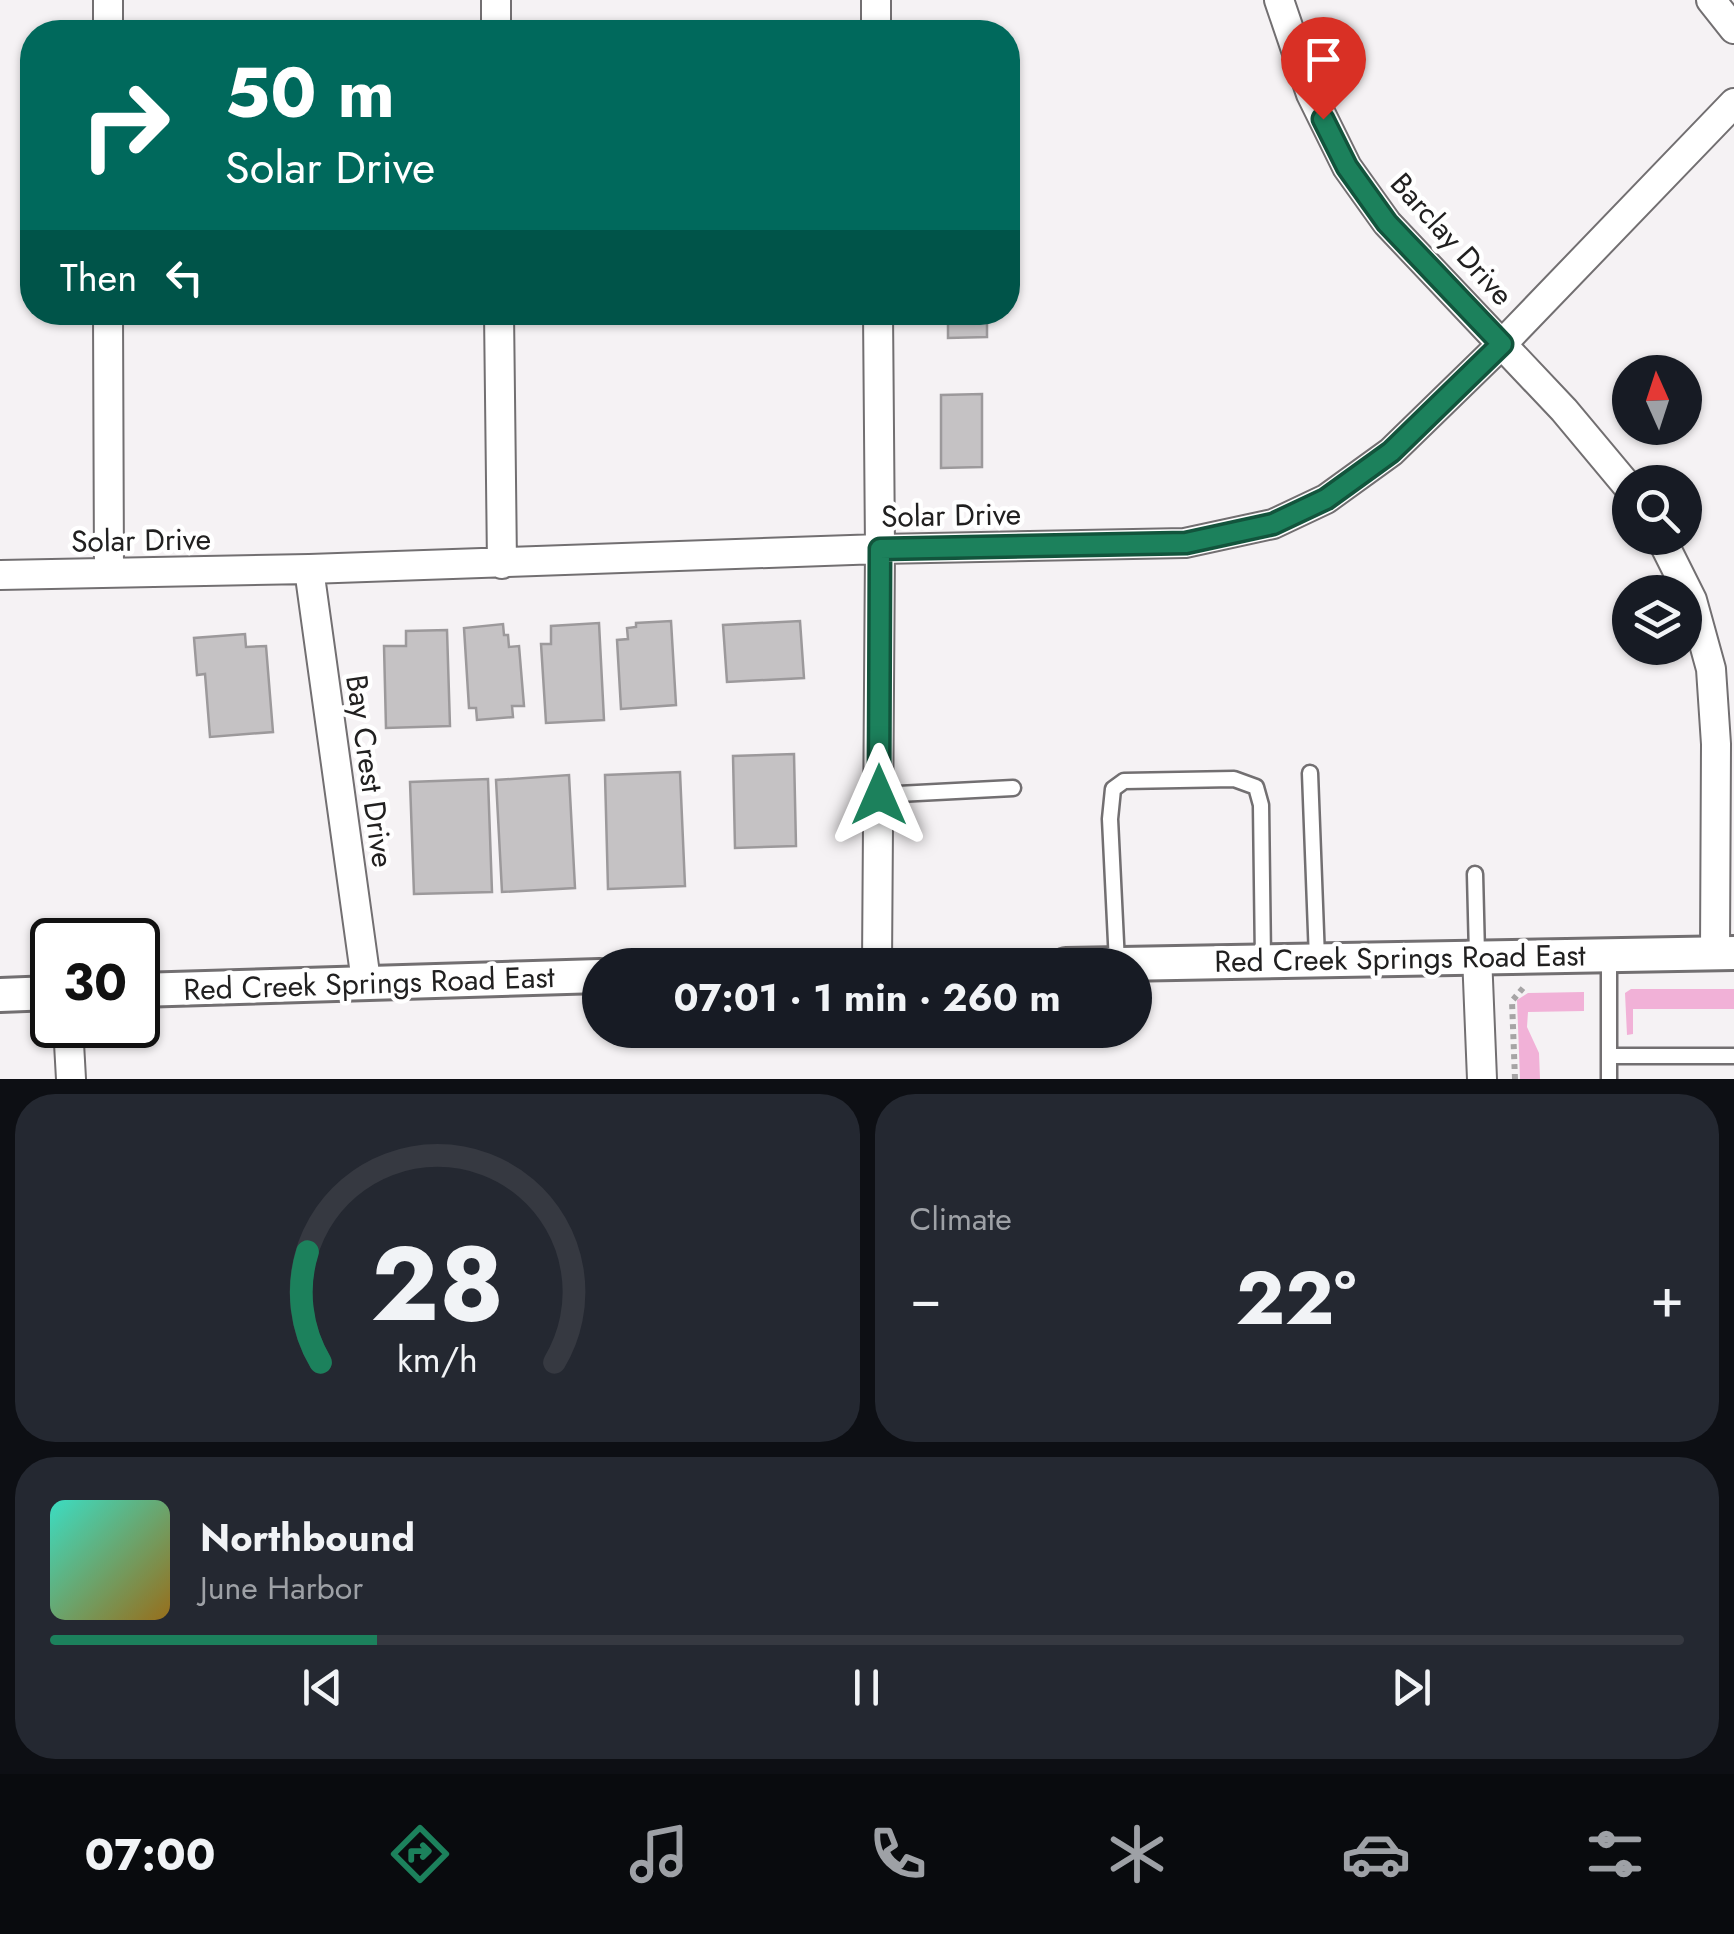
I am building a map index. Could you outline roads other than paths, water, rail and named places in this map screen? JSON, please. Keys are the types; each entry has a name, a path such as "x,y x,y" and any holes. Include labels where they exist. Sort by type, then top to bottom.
{"street":[{"name":"Barclay Drive","path":"1279,0 1311,94 1347,167 1387,223 1564,410 1612,467"},
{"path":"1712,0 1734,29"},
{"name":"Solar Drive","path":"0,575 1186,543 1273,524 1326,499 1391,452 1502,344 1734,103"},
{"path":"108,325 109,574"},
{"path":"499,325 502,564"},
{"path":"877,948 878,325"},
{"path":"1670,555 1692,600 1711,670 1724,953"},
{"name":"Bay Crest Drive","path":"310,569 366,981"},
{"name":"Red Creek Springs Road East","path":"1152,963 1724,953"},
{"path":"1478,956 1482,1079"},
{"name":"Red Creek Springs Road East","path":"160,989 582,976"},
{"path":"0,995 30,994"},
{"path":"70,1048 72,1079"}],"lane":[{"path":"1310,773 1317,959"},
{"path":"1116,948 1112,789 1124,781 1234,779 1256,787 1261,805 1264,960"},
{"path":"879,795 1014,788"},
{"path":"1475,874 1478,956"},
{"path":"1608,954 1609,1079"},
{"path":"1609,1056 1734,1056"}]}
